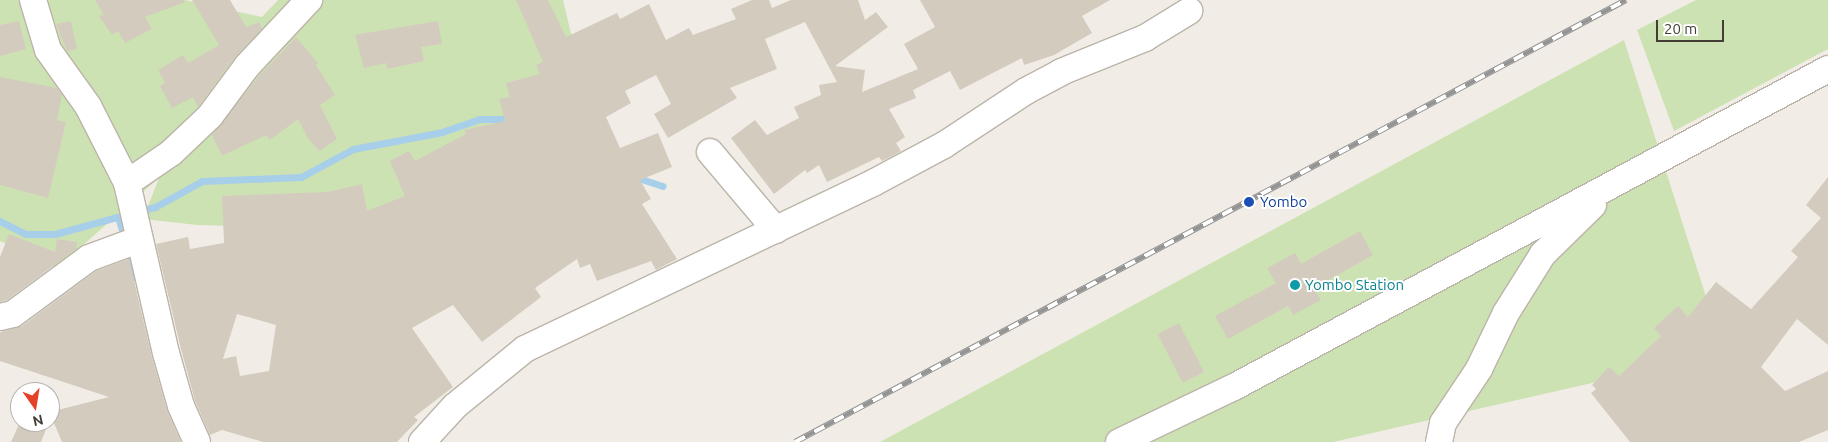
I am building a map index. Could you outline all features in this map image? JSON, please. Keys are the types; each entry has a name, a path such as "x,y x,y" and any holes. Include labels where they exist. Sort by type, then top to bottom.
{"street":[{"path":"33,0 48,50 88,106 127,183 138,240 181,406 197,442"},
{"path":"127,183 171,153 210,116 247,66 309,0"},
{"path":"422,442 455,406 525,349 776,230 944,145 1054,76 1145,38 1189,10"},
{"path":"1119,442 1234,387 1828,69"},
{"path":"710,152 776,230"},
{"path":"1439,442 1443,423 1480,369 1506,313 1543,254 1616,182"},
{"path":"0,317 13,314 50,283 89,258 138,240"}],"green space":[{"path":"0,0 185,0 262,17 278,0 563,0 581,75 486,170 347,229 197,225 143,219 159,178 57,268 0,241"},
{"path":"1696,0 1828,0 1828,49 1674,131 1637,30"},
{"path":"1624,40 1724,353 1333,442 880,442"}],"building":[{"path":"95,0 184,0 185,2 145,17 152,29 125,43 118,31 112,35 99,16 104,15"},
{"path":"192,0 230,0 246,27 259,22 262,29 235,57 198,107 193,97 172,108 160,86 165,83 158,70 183,55 188,63 219,45"},
{"path":"516,0 548,0 566,37 617,13 620,19 649,4 666,40 689,28 693,35 736,19 731,9 752,0 769,0 772,8 791,0 858,0 865,20 876,12 888,27 835,66 865,70 862,92 918,69 904,44 935,27 920,0 1110,0 1082,16 1092,33 1054,55 1024,65 1022,58 960,90 950,71 913,90 916,98 889,109 905,137 896,143 901,151 882,161 879,157 827,182 819,165 807,173 805,170 774,194 731,138 755,120 767,135 799,118 794,107 821,95 819,85 837,82 805,22 765,39 777,69 730,88 737,98 668,138 654,114 671,104 656,75 625,91 631,103 606,117 620,148 658,133 672,167 640,180 651,199 642,204 677,259 656,270 651,261 597,281 590,264 580,268 577,259 535,288 541,297 482,342 453,305 412,328 453,387 414,417 418,420 397,442 263,442 222,430 210,435 195,401 156,244 188,237 190,249 224,243 222,196 328,192 362,184 367,211 405,196 390,161 409,151 415,161 466,134 464,130 505,121 499,99 510,97 506,83 540,74 536,65 543,62","holes":["237,314 276,325 269,371 240,376 236,356 223,359"]},
{"path":"19,21 26,49 0,56 0,25"},
{"path":"71,21 77,49 67,51 56,24"},
{"path":"438,21 442,44 421,47 424,61 387,69 386,63 364,68 355,35"},
{"path":"296,37 318,63 316,65 335,95 320,105 337,139 319,151 307,137 298,119 270,140 266,135 222,156 212,135 259,76"},
{"path":"0,77 57,88 62,95 57,120 66,122 48,198 0,185"},
{"path":"1828,177 1828,345 1797,319 1761,367 1785,391 1828,371 1828,430 1799,442 1630,442 1591,393 1596,389 1592,385 1609,367 1619,376 1661,336 1654,328 1678,306 1688,317 1716,282 1751,309 1798,257 1791,251 1821,218 1806,205"},
{"name":"Yombo Station","path":"1360,231 1373,255 1314,288 1321,300 1293,315 1288,306 1228,339 1215,316 1276,283 1267,268 1295,253 1301,264"},
{"path":"9,234 55,252 57,239 77,242 76,249 7,300 0,302 0,257"},
{"path":"129,259 152,357 167,410 181,442 62,442 58,432 60,432 60,409 109,397 0,361 0,332 22,326 96,271"},
{"path":"1179,323 1204,372 1183,383 1158,334"},
{"path":"16,432 45,432 41,442 11,442"}],"waterway":[{"path":"138,211 155,207 202,181 301,177 353,149 442,132 479,119 512,119"},
{"path":"635,177 663,186"},
{"path":"0,221 26,234 55,234 128,214"},
{"path":"118,217 125,240"},
{"path":"128,250 136,278"}],"railway":[{"path":"795,442 1626,0"}],"place":[{"name":"Yombo","path":"1249,202"},
{"name":"Yombo Station","path":"1295,285"}]}
